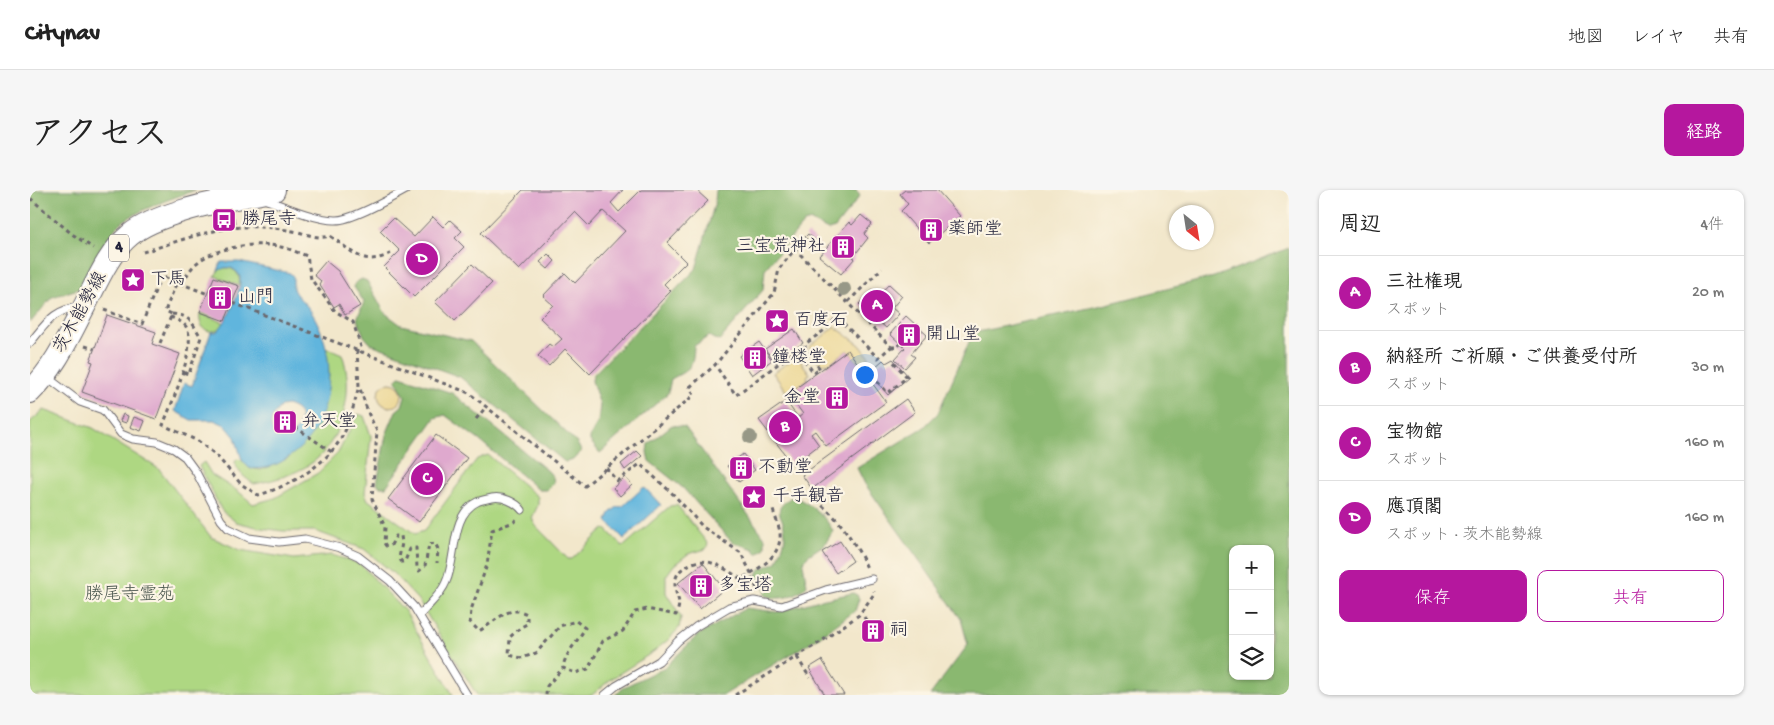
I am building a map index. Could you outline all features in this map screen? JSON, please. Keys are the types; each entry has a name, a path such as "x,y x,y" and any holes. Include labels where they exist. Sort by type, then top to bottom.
{"main road":[{"name":"茨木能勢線","path":"37,383 68,338 96,309 112,257 130,236 156,220 176,213 263,192"}],"lane":[{"path":"263,192 306,214 336,221 365,211 406,190"},
{"path":"30,343 55,314 68,308 96,309"},
{"path":"37,383 103,410 121,434 157,442 174,449 185,457 196,472 221,520 228,528 249,538 279,542 305,539 340,548 358,556 390,581 420,614 467,695"},
{"path":"420,614 446,584 452,567 461,516 476,502 495,497 511,501 522,510"},
{"path":"605,695 616,686 659,661 678,641 697,626 729,607 754,600 782,606 826,590 872,579"}],"path":[{"path":"30,198 83,242 112,257"},
{"path":"141,252 218,230 242,227 270,227 322,238 330,236 351,253 361,258 375,260 393,252"},
{"path":"183,284 187,275 198,261 218,252 248,244 280,246 307,256 311,279 335,311 353,322 364,353"},
{"path":"233,303 469,393 585,486 694,395 690,386 715,365 774,293 778,269 795,249 891,347"},
{"path":"848,302 882,268"},
{"path":"172,280 177,271"},
{"path":"96,309 142,324 161,276 208,294"},
{"path":"177,282 165,311 182,322 188,331 189,347 163,425 198,441 216,455 241,484 258,496 272,492 291,482 310,470 332,452 341,439 359,386"},
{"path":"96,309 108,302"},
{"path":"171,316 182,315 190,320 201,338 189,374 182,372"},
{"path":"160,343 171,316"},
{"path":"715,365 736,395 826,329 837,317 878,358 891,347 897,347 900,344"},
{"path":"89,337 85,346 94,349"},
{"path":"797,350 814,374 820,369 805,348 805,344"},
{"path":"357,350 359,386 377,431 372,499 386,527 384,543 386,546 391,545 396,536 401,536 402,543 399,558 402,562 405,561 410,549 416,548 419,572 425,566 428,544 435,543 438,549 436,578 446,584"},
{"path":"872,376 888,394 907,377 892,360"},
{"path":"476,419 486,407"},
{"path":"296,427 332,452"},
{"path":"606,468 617,481 640,464 674,496 703,528 741,553 751,573"},
{"path":"522,510 514,522 492,530 487,565 471,610 470,622 479,630 510,610 519,610 527,614 528,624 521,627 510,637 508,655 522,658 536,653 560,626 576,621 585,628 565,658 563,668 547,686 546,695"},
{"path":"563,668 575,673 588,669 603,641 622,631 635,612 647,609 676,615 680,604 675,586 676,578 681,569 691,562 700,560 708,562 723,568 741,580 770,560 776,550 780,534 773,510"},
{"path":"864,616 869,625"},
{"path":"797,657 810,678"}],"green space":[{"path":"30,190 196,190 152,206 121,223 107,242 88,286 52,297 30,323"},
{"path":"716,190 856,190 860,196 835,228 828,230 811,221 804,223 765,269 763,290 720,340 709,336 694,346 693,359 689,367 671,379 668,393 600,453 590,441 590,437 598,422 600,405 592,381 593,375 696,269 715,202"},
{"path":"1289,248 1289,695 930,695 968,645 961,619 865,484 857,468 923,428 938,413 973,333 1103,305 1214,277"},
{"path":"223,268 236,272 239,278 239,286 215,276"},
{"path":"362,279 367,281 385,313 401,325 471,341 577,443 581,451 573,460 565,462 460,377 371,344 364,336 357,319 364,302 354,287 356,282"},
{"path":"200,313 225,323 216,330 207,330 201,324"},
{"path":"326,347 342,354 346,367 347,394 345,407 336,433 321,455 299,471 281,478 254,484 240,472 235,462 237,459 242,460 249,468 261,470 289,458 329,376"},
{"path":"400,376 452,393 548,471 553,477 554,483 547,490 539,490 479,440 445,415 435,418 386,487 380,487 377,483 386,435 396,411 402,406 405,396 396,380"},
{"name":"勝尾寺霊苑","path":"44,410 93,428 159,469 211,537 240,550 294,559 332,555 360,564 405,611 453,695 30,695 30,422"},
{"path":"358,414 364,416 371,436 365,493 368,500 415,534 424,531 477,459 488,455 538,497 538,505 532,518 535,525 568,559 572,559 604,529 624,546 670,506 677,505 708,544 706,549 688,554 674,565 666,576 666,593 681,617 679,628 653,652 611,679 592,695 477,695 418,600 393,573 364,549 315,531 283,531 236,522 222,511 199,466 204,462 212,475 239,492 253,504 275,498 318,473 338,453"},
{"path":"672,425 685,427 765,538 765,548 757,554 754,549 732,542 683,488 649,461 648,444"},
{"path":"793,496 816,510 833,531 825,544 807,556 803,564 807,585 788,597 770,597 765,595 765,589 756,576 760,569 777,562 785,538 779,510"},
{"path":"853,593 859,599 855,611 819,637 724,695 615,695 626,686 665,667 698,635 746,608 777,612"}],"sand":[{"path":"834,326 860,345 870,358 867,359 869,365 863,370 848,350 827,365 826,363 821,365 809,347"},
{"path":"797,356 810,374 807,376 808,379 788,394 773,373"},
{"path":"390,383 399,386 402,395 399,404 390,407 381,404 378,395 381,386"}],"water":[{"path":"221,262 239,262 290,273 293,276 294,290 313,314 325,343 329,375 328,392 318,423 310,437 300,448 283,461 264,468 249,468 242,460 235,437 225,425 214,420 191,420 175,411 184,383 192,386 211,332 216,332 220,329 238,294 240,276 238,273 229,268 218,271","holes":["287,405 297,410 300,415 300,421 297,429 292,434 278,434 273,430 271,424 273,416 281,406"]},
{"path":"644,487 661,505 624,539 607,521 610,513 616,508 623,506"}],"building":[{"path":"523,190 623,190 611,203 619,212 641,190 696,190 708,201 667,243 686,262 664,284 671,291 590,374 565,349 549,366 538,356 549,344 553,347 562,339 540,318 553,305 543,296 565,273 575,283 625,231 603,211 589,226 575,212 519,270 481,233"},
{"name":"薬師堂","path":"905,190 937,190 960,216 929,243 901,211 908,204 900,194"},
{"name":"三宝荒神社","path":"861,215 872,224 864,234 868,238 853,257 855,258 841,274 819,256 849,222 852,225"},
{"path":"234,217 235,223 219,227 218,221"},
{"path":"433,217 443,227 450,220 462,231 455,238 464,247 414,297 384,267 400,251 380,231 393,218 414,237"},
{"path":"808,234 814,239 810,242 805,237"},
{"path":"814,239 820,245 816,248 811,243"},
{"path":"548,254 555,261 548,269 540,262"},
{"path":"326,261 338,271 360,306 345,315 339,304 334,307 319,284 321,281 314,275"},
{"path":"472,264 492,283 455,321 435,302"},
{"name":"山門","path":"214,277 239,286 225,321 200,312"},
{"path":"889,284 902,296 892,308 899,314 886,328 859,304 872,290 878,296"},
{"path":"107,315 156,332 152,344 180,354 156,419 82,392 93,362 90,361"},
{"name":"開山堂","path":"906,316 927,335 911,354 915,357 905,368 895,359 905,348 890,334"},
{"path":"794,329 803,343 776,363 765,349"},
{"name":"鐘楼堂","path":"759,342 772,360 752,375 739,356"},
{"name":"金堂","path":"848,350 886,402 826,446 815,431 811,434 819,445 793,465 759,420 786,401 798,418 803,414 788,394"},
{"path":"893,359 909,377 888,395 872,376 877,371 874,368 883,360 886,363"},
{"path":"906,399 915,412 812,489 802,475"},
{"path":"123,414 128,416 126,423 120,421"},
{"path":"134,417 145,421 141,431 130,427"},
{"name":"弁天堂","path":"285,418 289,421 286,425 281,422"},
{"path":"436,435 467,458 419,522 388,499"},
{"path":"637,451 642,456 625,470 621,464"},
{"name":"不動堂","path":"743,454 755,470 739,482 727,466"},
{"path":"625,477 632,485 620,496 613,488"},
{"path":"840,541 853,561 836,573 822,552"},
{"name":"多宝塔","path":"703,563 724,589 700,609 678,583"},
{"name":"祠","path":"876,625 879,631 869,637 866,631"},
{"path":"822,660 844,695 825,695 809,668"}],"place":[{"name":"勝尾寺","path":"224,220"},
{"name":"薬師堂","path":"931,230"},
{"name":"三宝荒神社","path":"843,247"},
{"name":"應頂閣","path":"422,259"},
{"name":"下馬","path":"133,280"},
{"name":"山門","path":"220,298"},
{"name":"三社権現","path":"877,306"},
{"name":"百度石","path":"777,321"},
{"name":"開山堂","path":"909,335"},
{"name":"鐘楼堂","path":"755,358"},
{"name":"金堂","path":"837,398"},
{"name":"弁天堂","path":"285,422"},
{"name":"納経所 ご祈願・ご供養受付所","path":"785,427"},
{"name":"不動堂","path":"741,468"},
{"name":"宝物館","path":"427,479"},
{"name":"千手観音","path":"754,497"},
{"name":"多宝塔","path":"701,586"},
{"name":"祠","path":"873,631"}]}
